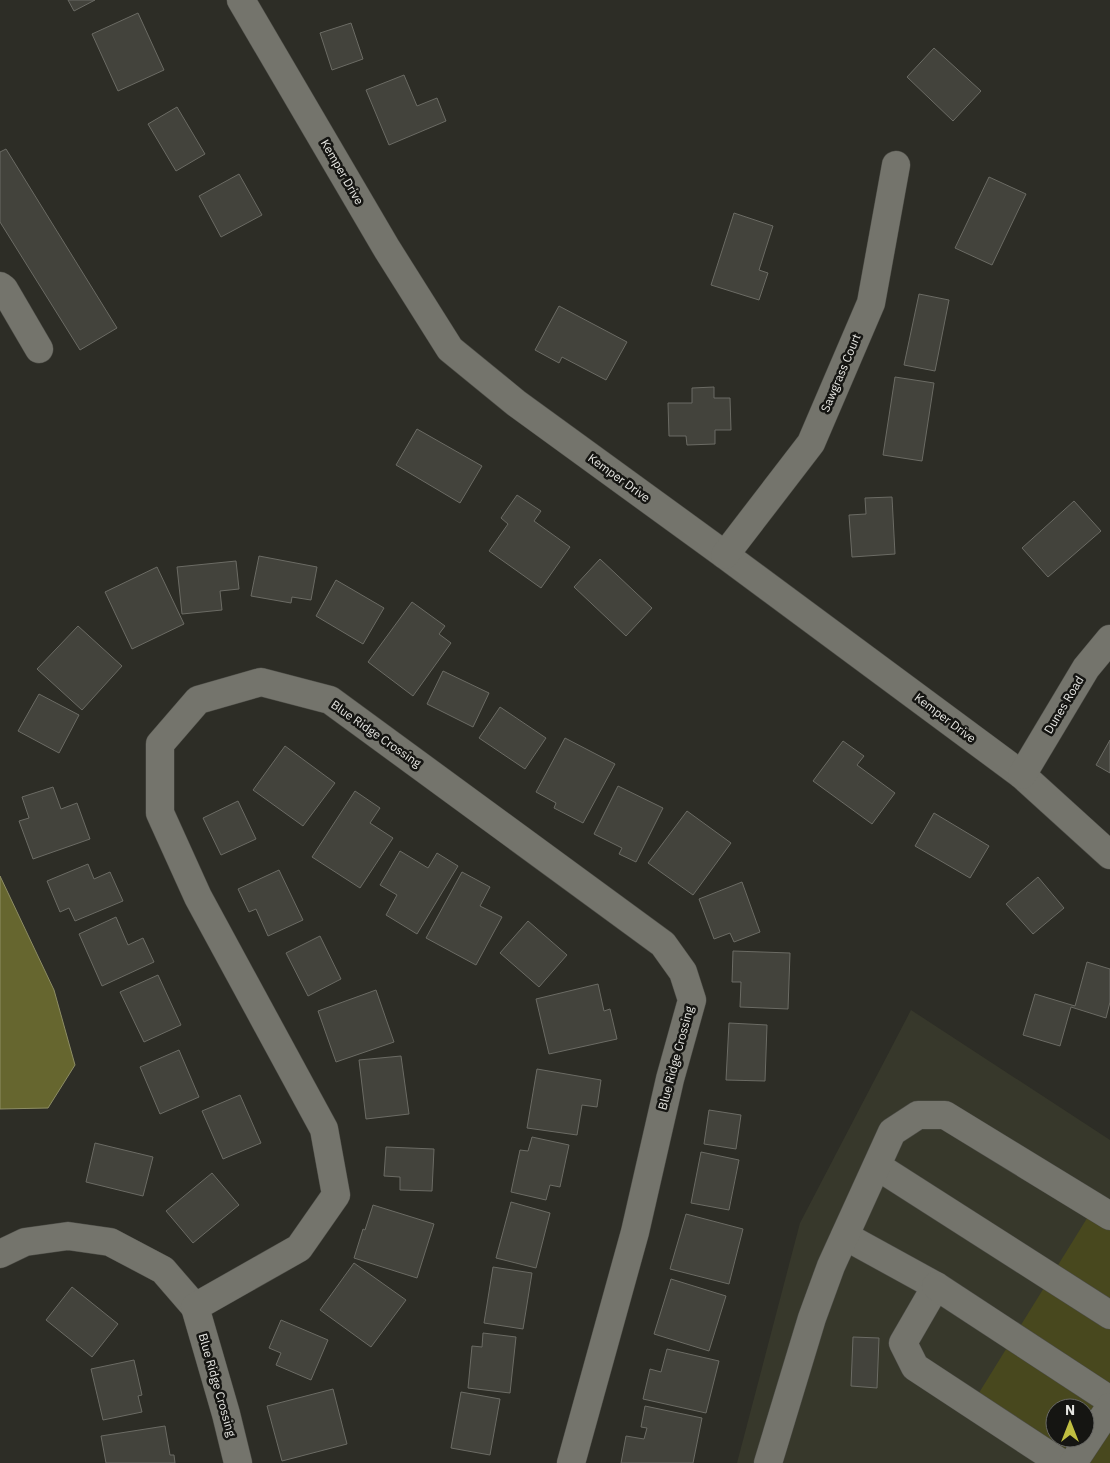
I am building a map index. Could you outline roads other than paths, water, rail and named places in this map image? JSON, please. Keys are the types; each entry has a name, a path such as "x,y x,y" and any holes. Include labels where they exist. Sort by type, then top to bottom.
{"street":[{"name":"Kemper Drive","path":"241,0 387,249 450,349 516,403 1022,775 1110,855"},
{"name":"Sawgrass Court","path":"725,555 811,444 871,303 896,165"},
{"path":"0,286 39,349"},
{"name":"Dunes Road","path":"1022,775 1086,668 1110,638"},
{"name":"Blue Ridge Crossing","path":"195,1307 299,1248 336,1195 324,1129 198,897 160,813 160,744 198,700 261,682 330,700 663,944 684,972 692,1000 670,1079 635,1232 571,1463"},
{"path":"768,1463 812,1318 831,1266 892,1132 918,1115 945,1115 1110,1216"},
{"path":"877,1166 1110,1315"},
{"name":"Blue Ridge Crossing","path":"0,1254 25,1242 68,1236 110,1242 163,1270 195,1307 238,1463"},
{"path":"845,1236 936,1286 1110,1400"},
{"path":"936,1286 903,1343 915,1367 1061,1463"},
{"path":"1073,1463 1110,1407"}]}
